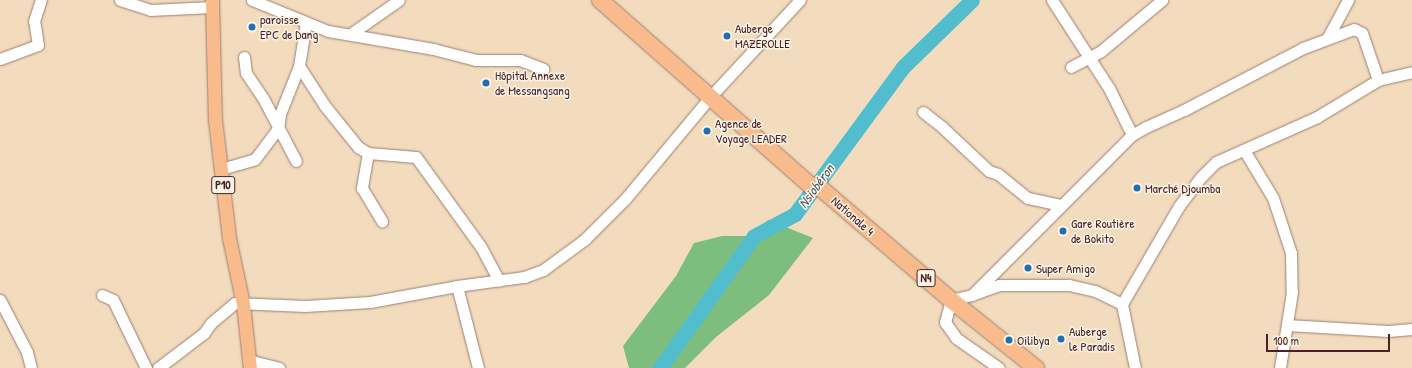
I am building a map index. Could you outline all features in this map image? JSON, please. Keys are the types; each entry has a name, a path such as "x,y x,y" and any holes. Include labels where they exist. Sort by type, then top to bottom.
{"highway":[{"name":"Nationale 4","path":"600,0 815,186 951,300 1036,368"}],"main road":[{"name":"P10","path":"212,3 215,120 229,238 243,304 249,364"}],"street":[{"path":"0,59 38,46 34,21 41,0"},
{"path":"120,0 150,10 212,3"},
{"path":"252,0 328,31 352,33 476,60 520,60 543,70"},
{"path":"352,33 399,0"},
{"path":"158,368 204,333 231,306 243,304 334,305 370,302 457,286 524,277 543,270 584,240 626,198 711,96 800,0"},
{"path":"1052,0 1109,88 1132,135"},
{"path":"1071,67 1090,58 1162,0"},
{"path":"1328,37 1348,0"},
{"path":"221,169 255,159 278,129 280,114 299,66 306,23"},
{"path":"972,294 1132,135 1328,37 1354,29 1362,33 1378,80"},
{"path":"244,57 246,73 263,98 296,161"},
{"path":"299,66 325,106 358,147 368,153 416,157 481,247 499,281"},
{"path":"1135,368 1122,304 1179,206 1216,162 1317,117 1378,80 1412,72"},
{"path":"923,112 942,127 989,171 998,174 1028,198 1061,205"},
{"path":"1244,150 1273,198 1292,253 1292,292 1280,368"},
{"path":"368,153 362,188 382,221"},
{"path":"999,368 956,338 949,330 945,322 951,300 999,285 1068,285 1096,291 1122,304"},
{"path":"457,286 478,368"},
{"path":"102,295 113,300 146,368"},
{"path":"0,300 27,352 32,368"},
{"path":"1287,325 1388,331 1412,330"},
{"path":"249,364 279,368"}],"green space":[{"path":"768,220 813,238 769,295 716,337 685,368 629,368 623,346 676,276 694,243 722,236 754,236"}],"waterway":[{"name":"Nsiobéron","path":"660,368 754,236 795,214 903,67 972,0"}],"place":[{"name":"paroisse EPC de Dang","path":"252,27"},
{"name":"Auberge MAZEROLLE","path":"727,36"},
{"name":"Hôpital Annexe de Messangsang","path":"486,83"},
{"name":"Agence de Voyage LEADER","path":"707,131"},
{"name":"Marché Djoumba","path":"1137,188"},
{"name":"Gare Routière de Bokito","path":"1063,231"},
{"name":"Super Amigo","path":"1028,268"},
{"name":"Auberge le Paradis","path":"1061,339"},
{"name":"Oilibya","path":"1009,340"}]}
